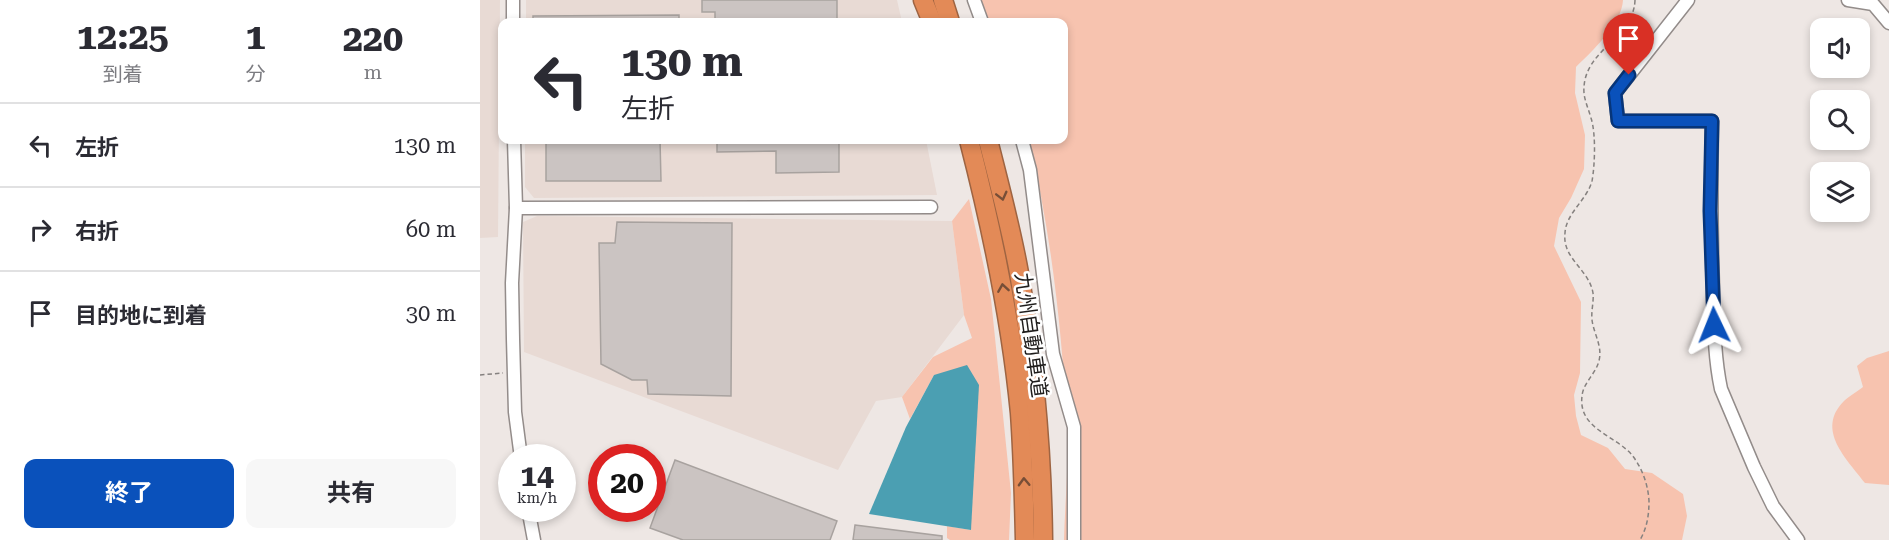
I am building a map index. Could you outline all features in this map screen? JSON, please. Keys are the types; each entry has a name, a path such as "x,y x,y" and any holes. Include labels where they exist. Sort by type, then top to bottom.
{"highway":[{"path":"923,0 930,18"},
{"path":"942,0 949,18"},
{"name":"九州自動車道","path":"970,144 990,222 1009,330 1020,413 1025,540"},
{"name":"九州自動車道","path":"989,144 1019,273 1027,329 1037,410 1043,540"}],"street":[{"path":"513,0 513,18"},
{"path":"974,0 981,18"},
{"path":"1688,0 1615,93 1618,121 1712,121 1710,211 1718,376 1721,389 1773,506 1798,540"},
{"path":"1848,0 1873,4 1889,22"},
{"path":"514,144 516,208 512,283 515,412 519,444"},
{"path":"1023,144 1030,170 1053,354 1074,427 1074,540"},
{"path":"516,208 931,207"},
{"path":"531,522 534,540"}],"path":[{"path":"1635,0 1627,25 1592,61 1586,72 1584,96 1594,130 1592,181 1587,194 1575,209 1564,232 1568,253 1589,280 1593,294 1592,321 1600,349 1598,365 1583,389 1582,408 1594,428 1621,445 1632,455 1641,470 1648,491 1649,511 1640,540"},
{"path":"480,375 514,372"}],"shaded area":[{"path":"480,0 500,0 500,18 498,18 498,237 480,238"},
{"path":"526,0 897,0 901,18 526,18"},
{"path":"981,0 1623,0 1612,28 1576,67 1575,93 1585,135 1584,169 1559,218 1554,246 1581,302 1580,373 1574,395 1581,435 1608,448 1625,469 1652,473 1683,494 1687,516 1682,540 1064,540 1067,439 1062,353 1044,210 1030,144 1068,144 1068,18 988,18"},
{"path":"525,144 927,144 937,195 534,198 525,187"},
{"path":"969,199 991,299 1011,493 1009,540 950,540 947,538 947,526 971,530 934,375 910,419 902,397 933,357 972,338 964,315 952,221"},
{"path":"537,216 952,221 964,315 902,397 876,401 838,470 524,352 523,222"},
{"path":"1889,351 1889,485 1865,483 1837,444 1833,433 1833,423 1836,412 1844,401 1863,387 1857,366 1867,358"}],"water":[{"path":"967,365 979,385 971,530 869,514 906,427 934,375"}],"building":[{"path":"702,0 837,0 837,18 715,18 715,12 702,12"},
{"path":"679,15 679,18 533,18 533,16"},
{"path":"546,144 660,144 661,181 546,181"},
{"path":"717,144 839,144 839,172 776,173 776,151 717,152"},
{"path":"617,222 732,223 731,396 648,394 647,380 632,380 601,364 599,243 615,243"},
{"path":"675,460 837,521 830,540 683,540 650,528 652,522 666,522 666,484"},
{"path":"855,525 942,536 942,540 853,540"}],"route":[{"path":"1629,75 1615,93 1618,121 1712,121 1710,211 1714,325"}]}
